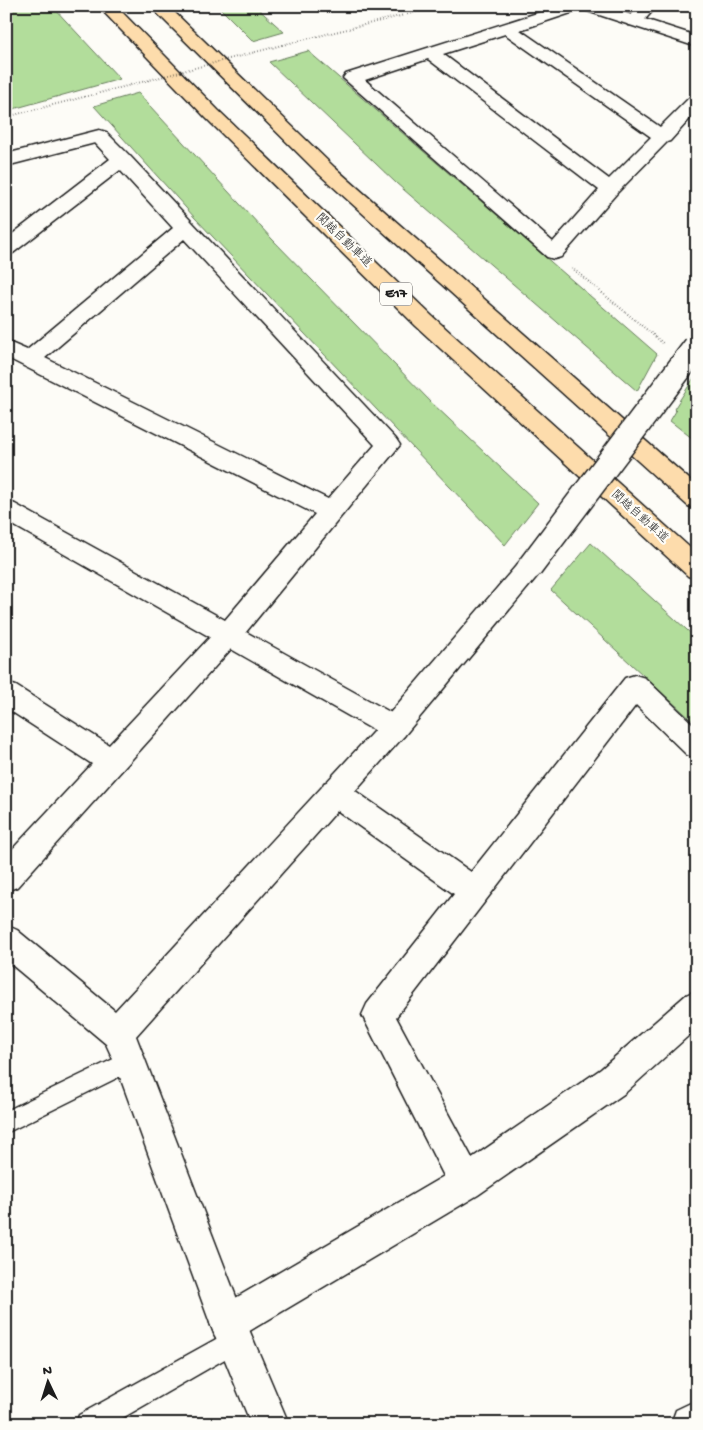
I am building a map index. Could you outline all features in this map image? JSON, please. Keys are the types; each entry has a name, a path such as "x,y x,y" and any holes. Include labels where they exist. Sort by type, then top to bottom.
{"highway":[{"path":"88,6 408,323 664,541"},
{"name":"関越自動車道","path":"106,6 212,114 424,321 697,569"},
{"path":"158,6 253,101 327,171 697,500"},
{"path":"171,6 253,101"}],"street":[{"path":"577,6 352,78 554,253 610,189 663,137 697,100"},
{"path":"587,6 697,42"},
{"path":"634,22 649,6"},
{"path":"507,28 663,137"},
{"path":"429,52 610,189"},
{"path":"6,160 99,136 388,445 229,634 6,878"},
{"path":"8,244 122,159"},
{"path":"29,360 185,228"},
{"path":"124,1047 334,792 394,728 530,568 697,346"},
{"path":"6,348 332,512"},
{"path":"6,510 394,728"},
{"path":"466,1183 378,1015 635,686 697,746"},
{"path":"6,694 113,762"},
{"path":"334,792 475,892"},
{"path":"6,940 124,1047 232,1331 270,1424"},
{"path":"232,1331 466,1183 613,1081 697,1006"},
{"path":"690,1424 697,1419"}],"lane":[{"path":"6,1122 124,1047"},
{"path":"88,1424 232,1331"}],"path":[{"path":"6,117 441,6"},
{"path":"554,253 667,347"}],"green space":[{"path":"6,6 52,6 120,79 6,111"},
{"path":"218,6 255,6 284,32 253,41"},
{"path":"308,51 657,354 637,391 396,183 269,62"},
{"path":"138,93 272,239 432,403 538,503 505,545 195,218 94,106"},
{"path":"697,373 697,442 670,421 676,411 674,409"},
{"path":"591,543 697,639 697,725 551,590"}]}
